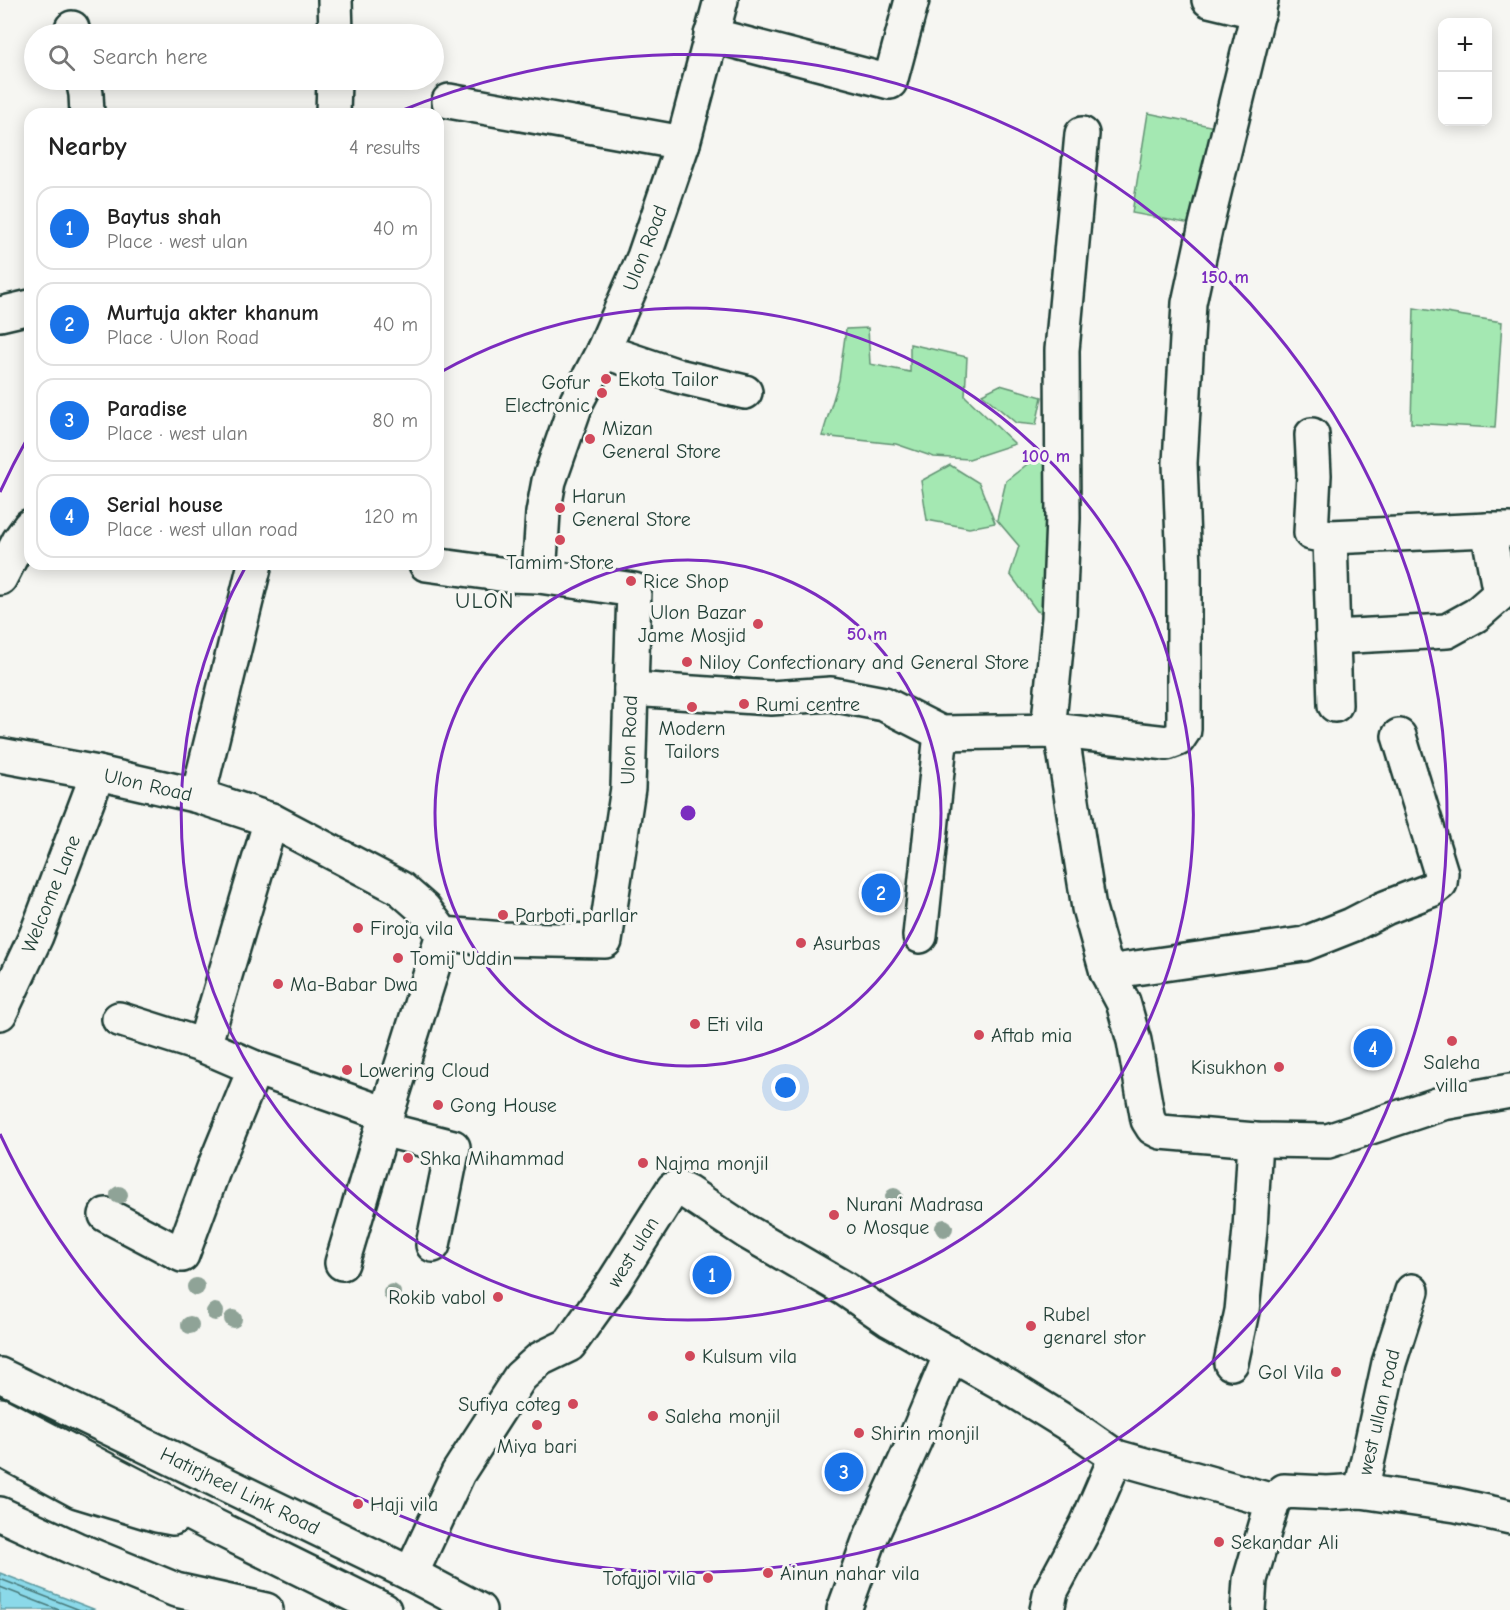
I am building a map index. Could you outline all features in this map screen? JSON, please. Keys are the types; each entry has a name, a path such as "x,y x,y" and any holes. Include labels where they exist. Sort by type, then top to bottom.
{"street":[{"path":"335,0 336,24"},
{"name":"Ulon Road","path":"0,755 98,773 198,796 271,820 400,888 424,909 443,934 503,939 605,941 628,788 634,590 539,576 543,513 549,482 577,400 603,351 644,256 683,142 721,0"},
{"path":"711,35 890,82 912,0"},
{"path":"631,689 771,698 831,694 884,704 942,733 1055,731 1167,743 1178,739 1184,729 1184,569 1180,463 1189,303 1260,6 1209,0"},
{"path":"85,90 87,108"},
{"path":"333,108 334,90"},
{"path":"449,101 683,142"},
{"path":"1082,134 1062,350 1063,518 1055,731 1089,908 1107,972 1124,1002 1134,1041 1148,1120 1153,1128 1161,1132 1255,1140 1328,1142 1443,1103 1510,1090"},
{"path":"0,314 24,308"},
{"path":"603,351 678,376 745,392"},
{"path":"1312,435 1314,475 1311,533 1330,537 1499,530 1500,594 1476,615 1447,631 1333,637"},
{"path":"0,578 24,534"},
{"path":"1330,537 1335,705"},
{"path":"444,566 507,575 539,576"},
{"path":"198,796 254,570"},
{"path":"920,936 942,733"},
{"path":"1107,972 1304,944 1431,890 1440,883 1441,873 1399,736"},
{"name":"Welcome Lane","path":"0,1013 36,936 98,773"},
{"path":"204,1046 271,820"},
{"path":"342,1263 443,934"},
{"path":"119,1019 204,1046 384,1122 453,1147 433,1245"},
{"path":"106,1215 182,1255 214,1168 255,1068"},
{"path":"1231,1363 1242,1311 1255,1140"},
{"name":"west ulan","path":"411,1574 458,1473 520,1377 540,1359 569,1345 614,1282 673,1189 680,1189 747,1232 845,1289 890,1320 1007,1386 1116,1457"},
{"name":"west ullan road","path":"1361,1491 1389,1364 1412,1291"},
{"path":"844,1610 869,1541 951,1354"},
{"name":"Hatirjheel Link Road","path":"1,1378 411,1574 479,1610"},
{"path":"0,1415 210,1524 384,1610"},
{"path":"0,1449 78,1491 157,1515 210,1524"},
{"path":"1047,1610 1052,1591 1087,1524 1116,1457"},
{"name":"west ullan road","path":"1116,1457 1279,1496 1361,1491 1456,1505 1510,1517"},
{"path":"1248,1610 1250,1580 1279,1496"},
{"path":"0,1514 76,1549 176,1590 266,1610"}],"green space":[{"path":"1148,113 1215,127 1196,225 1132,213"},
{"path":"1414,308 1502,322 1495,428 1411,423"},
{"path":"868,328 870,364 910,372 910,344 967,357 965,396 1015,444 969,459 934,457 896,444 822,436 839,380 846,329"},
{"path":"1000,385 1042,397 1036,425 1016,423 982,394"},
{"path":"1040,454 1052,458 1051,615 1037,611 1010,574 1019,546 997,520 1006,481"},
{"path":"950,465 979,483 995,523 969,528 927,520 921,481"}],"water":[{"path":"0,1573 96,1610 0,1610"}],"place":[{"name":"Ekota Tailor","path":"606,379"},
{"name":"Gofur Electronic","path":"602,393"},
{"name":"Mizan General Store","path":"590,439"},
{"name":"Harun General Store","path":"560,508"},
{"name":"Tamim Store","path":"560,540"},
{"name":"Rice Shop","path":"631,581"},
{"name":"Ulon Bazar Jame Mosjid","path":"758,624"},
{"name":"Niloy Confectionary and General Store","path":"687,662"},
{"name":"Rumi centre","path":"744,704"},
{"name":"Modern Tailors","path":"692,707"},
{"name":"Murtuja akter khanum","path":"881,893"},
{"name":"Parboti parllar","path":"503,915"},
{"name":"Firoja vila","path":"358,928"},
{"name":"Asurbas","path":"801,943"},
{"name":"Tomij Uddin","path":"398,958"},
{"name":"Ma-Babar Dwa","path":"278,984"},
{"name":"Eti vila","path":"695,1024"},
{"name":"Aftab mia","path":"979,1035"},
{"name":"Saleha villa","path":"1452,1041"},
{"name":"Serial house","path":"1373,1048"},
{"name":"Kisukhon","path":"1279,1067"},
{"name":"Lowering Cloud","path":"347,1070"},
{"name":"Gong House","path":"438,1105"},
{"name":"Shka Mihammad","path":"408,1158"},
{"name":"Najma monjil","path":"643,1163"},
{"name":"Nurani Madrasa o Mosque","path":"834,1215"},
{"name":"Baytus shah","path":"712,1275"},
{"name":"Rokib vabol","path":"498,1297"},
{"name":"Rubel genarel stor","path":"1031,1326"},
{"name":"Kulsum vila","path":"690,1356"},
{"name":"Gol Vila","path":"1336,1372"},
{"name":"Sufiya coteg","path":"573,1404"},
{"name":"Saleha monjil","path":"653,1416"},
{"name":"Miya bari","path":"537,1425"},
{"name":"Shirin monjil","path":"859,1433"},
{"name":"Paradise","path":"844,1472"},
{"name":"Haji vila","path":"358,1504"},
{"name":"Sekandar Ali","path":"1219,1542"},
{"name":"Ainun nahar vila","path":"768,1573"},
{"name":"Tofajjol vila","path":"708,1578"}],"district":[{"name":"ULON","path":"485,601"}]}
